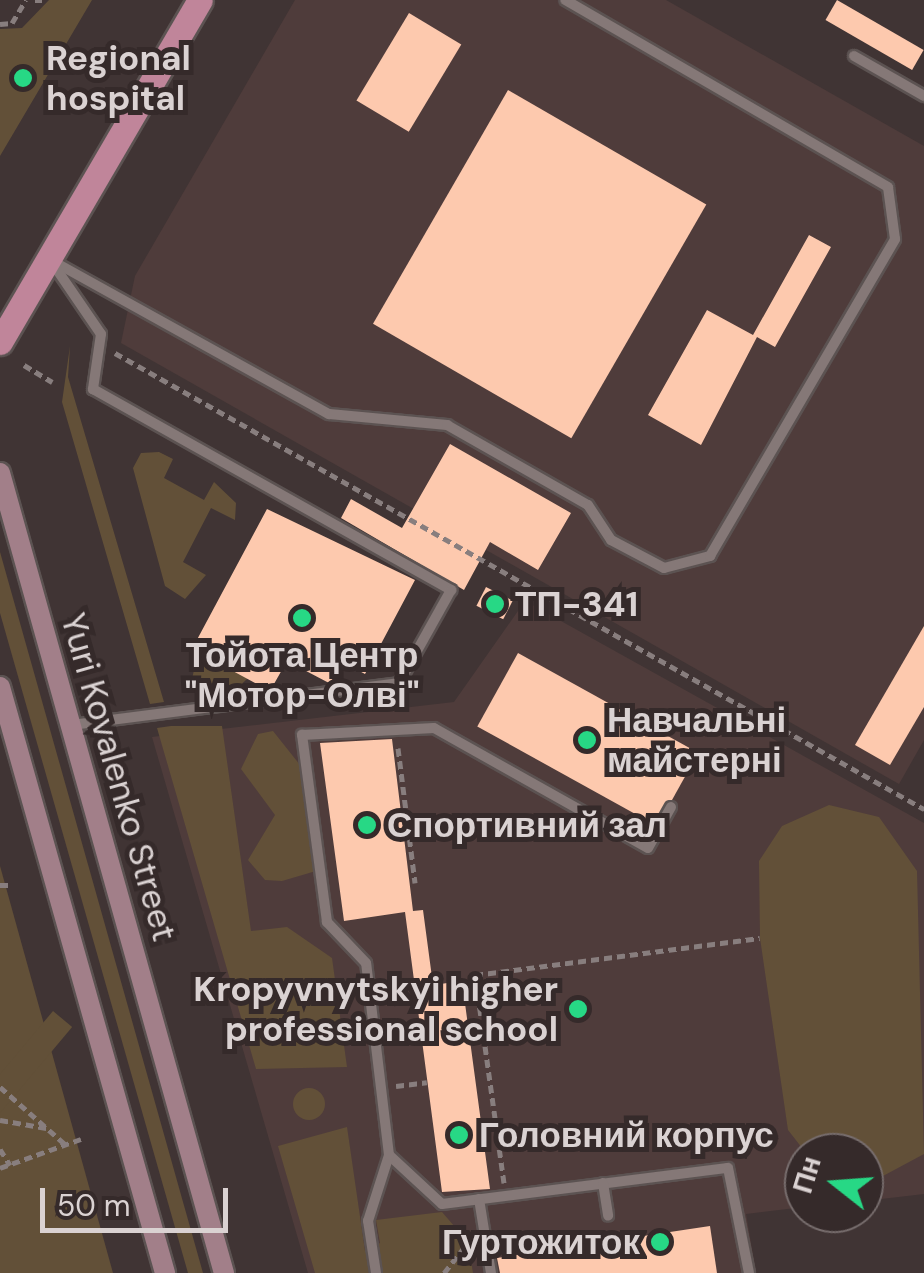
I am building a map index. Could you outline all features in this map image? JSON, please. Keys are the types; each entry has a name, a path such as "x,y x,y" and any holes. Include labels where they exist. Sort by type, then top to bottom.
{"main road":[{"path":"0,342 200,0"},
{"name":"Yuri Kovalenko Street","path":"0,472 224,1273"},
{"path":"0,687 165,1273"}],"lane":[{"path":"49,259 329,414 446,425 588,505 610,540 664,568 710,556 895,238 888,187 565,0"},
{"path":"854,56 924,96"},
{"path":"49,259 99,344 93,389 451,590 398,683 70,725"},
{"path":"376,1273 368,1221 389,1154 366,962 327,922 302,735 395,725 434,728 648,848 672,807"},
{"path":"389,1154 442,1204 728,1168 749,1273"},
{"path":"604,1183 608,1216"},
{"path":"480,1199 491,1273"}],"path":[{"path":"0,24 12,24 26,0"},
{"path":"99,344 924,809"},
{"path":"24,365 52,382"},
{"path":"395,725 415,882"},
{"path":"0,885 9,885"},
{"path":"505,1196 475,975 760,938"},
{"path":"413,1084 428,1082"},
{"path":"0,1087 66,1145"},
{"path":"0,1120 47,1128"},
{"path":"0,1168 81,1139"},
{"path":"0,1149 10,1164"},
{"path":"0,1159 10,1164"},
{"path":"444,1273 483,1222"}],"shaded area":[{"name":"Regional hospital","path":"49,0 92,0 0,156 0,29 22,28"},
{"path":"295,0 666,0 924,146 924,740 899,784 121,343 135,276"},
{"path":"70,346 68,377 164,702 150,704 62,402"},
{"path":"159,452 173,459 164,478 204,500 214,482 236,503 235,520 211,508 183,562 206,575 185,599 165,586 133,468 141,453"},
{"path":"0,552 203,1273 188,1273 0,613"},
{"name":"Kropyvnytskyi higher professional school","path":"525,601 924,823 924,1194 884,1199 884,1133 784,1133 784,1209 746,1214 756,1273 308,1273 152,737 454,702"},
{"path":"198,652 248,678 227,698 202,694 192,679"},
{"path":"222,726 251,931 287,927 332,958 347,1067 256,1069 157,728"},
{"path":"273,731 312,780 316,871 282,881 265,880 248,860 275,815 241,769 258,734"},
{"path":"829,805 879,817 917,871 924,1154 884,1175 884,1133 788,1130 760,938 759,861 782,826"},
{"path":"0,866 113,1273 0,1273"},
{"path":"53,1011 72,1027 0,1113 0,1074"},
{"path":"309,1088 320,1093 325,1104 320,1115 309,1120 298,1115 293,1104 298,1093"},
{"path":"347,1127 365,1251 380,1243 376,1220 442,1212 468,1242 473,1273 315,1273 278,1146"}],"building":[{"path":"837,0 924,50 912,70 826,20"},
{"path":"409,13 461,44 409,132 356,100"},
{"path":"508,90 706,204 571,438 373,324"},
{"path":"809,235 831,247 775,347 757,337 701,445 648,415 707,310 753,335"},
{"path":"450,444 571,513 538,570 490,542 464,590 341,518 351,499 402,528"},
{"name":"Тойота Центр \"Мотор-Олві\"","path":"267,509 415,580 365,674 346,664 329,683 287,661 270,691 192,649"},
{"name":"ТП-341","path":"486,587 513,601 503,619 476,606"},
{"path":"924,626 924,707 890,765 855,745"},
{"name":"Навчальні майстерні","path":"518,653 698,753 657,826 477,726"},
{"path":"392,739 413,911 423,910 433,985 462,981 490,1189 442,1192 405,912 344,921 320,743"},
{"name":"Гуртожиток","path":"710,1226 717,1273 500,1273 497,1258"}],"place":[{"name":"Regional hospital","path":"23,78"},
{"name":"ТП-341","path":"495,604"},
{"name":"Тойота Центр \"Мотор-Олві\"","path":"302,618"},
{"name":"Навчальні майстерні","path":"587,740"},
{"name":"Спортивний зал","path":"367,825"},
{"name":"Kropyvnytskyi higher professional school","path":"578,1009"},
{"name":"Головний корпус","path":"459,1135"},
{"name":"Гуртожиток","path":"660,1242"}]}
